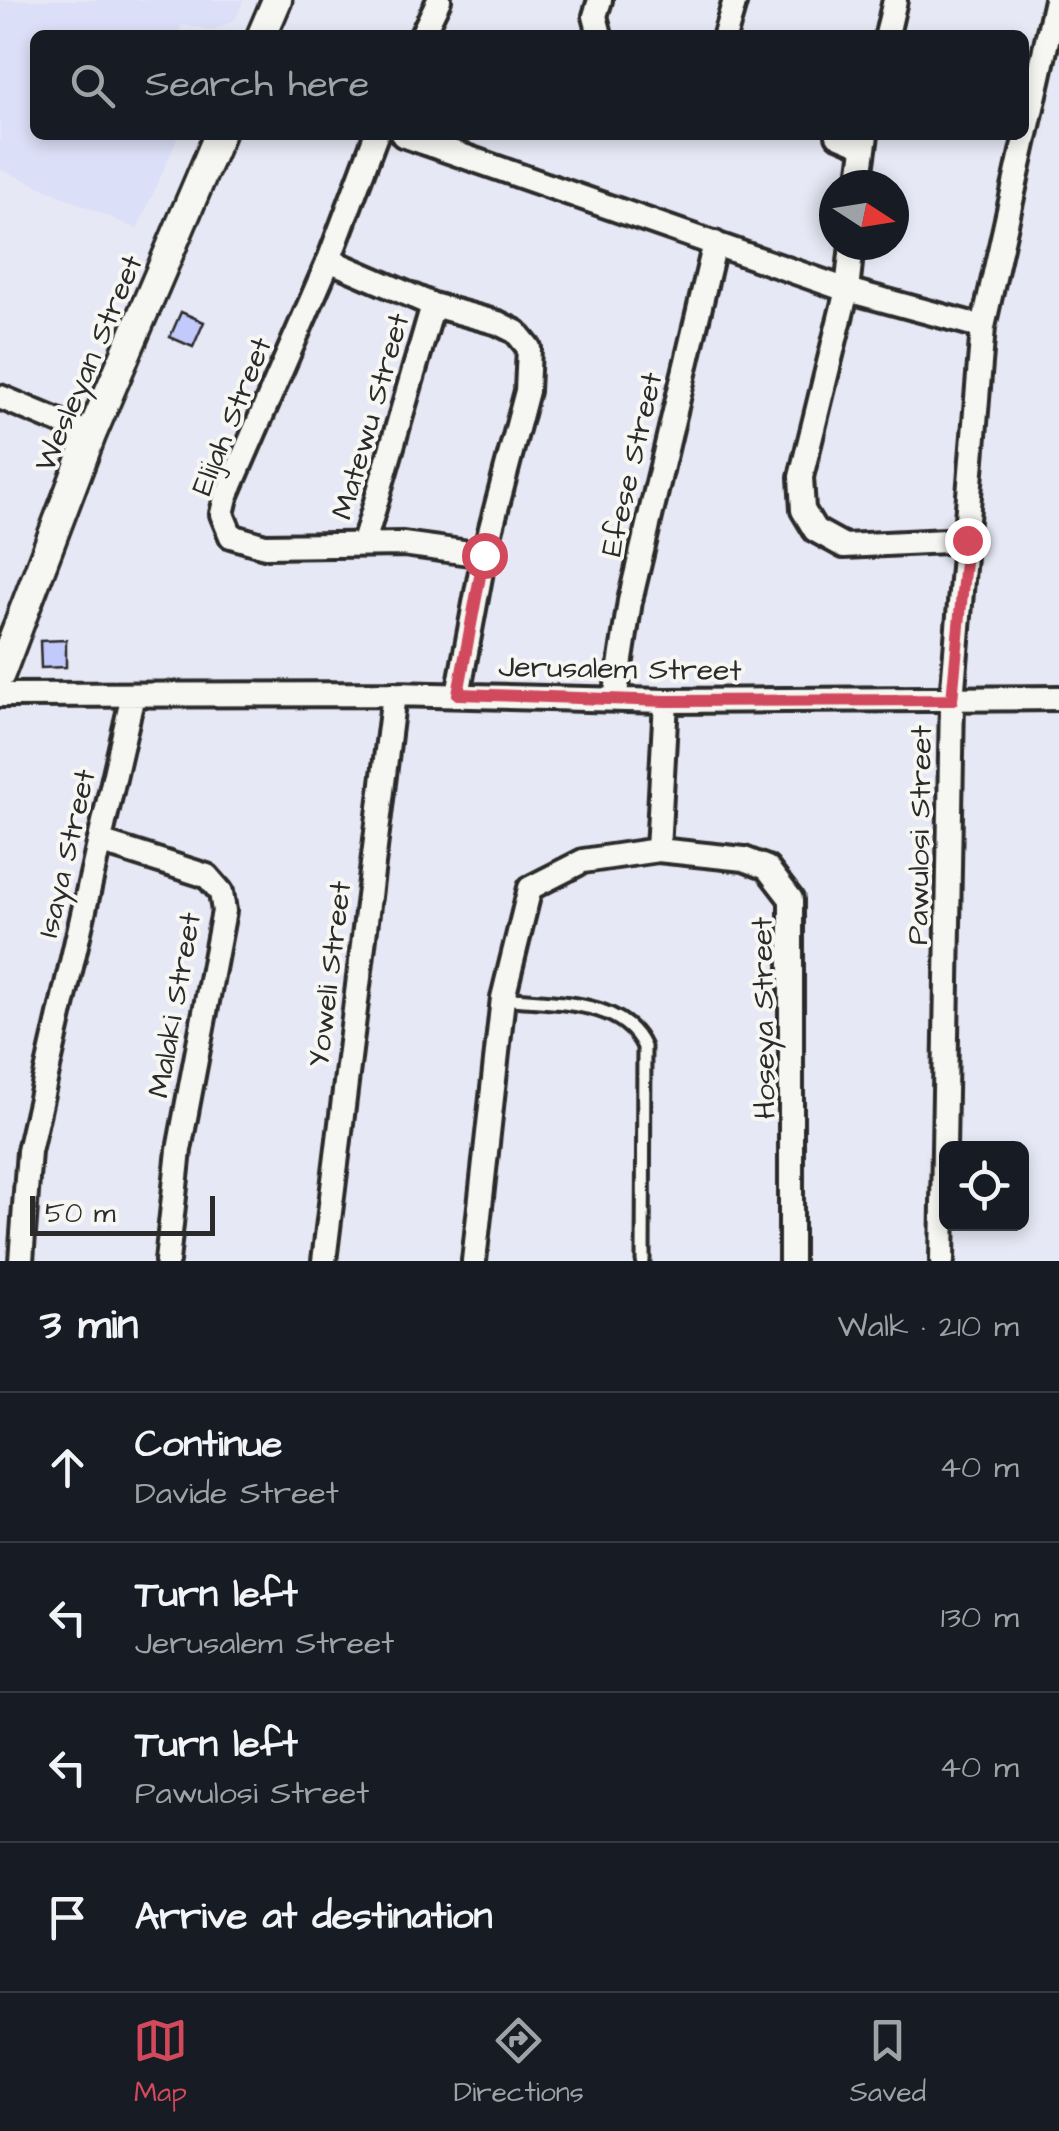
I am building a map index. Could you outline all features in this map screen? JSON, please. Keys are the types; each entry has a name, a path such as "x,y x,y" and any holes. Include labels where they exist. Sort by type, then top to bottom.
{"street":[{"path":"264,30 277,0"},
{"path":"424,30 439,0"},
{"path":"599,30 595,16 600,0"},
{"path":"726,30 735,0"},
{"path":"889,30 895,0"},
{"name":"Pawulosi Street","path":"1029,119 1056,0"},
{"name":"Wesleyan Street","path":"0,674 90,435 217,140"},
{"name":"Elijah Street","path":"374,140 329,260 222,514 230,536 265,546 364,544 448,548 484,555"},
{"path":"416,140 847,290 982,327"},
{"path":"861,170 865,140"},
{"name":"Pawulosi Street","path":"942,1261 952,700 982,327 1024,140"},
{"name":"Efese Street","path":"616,700 630,601 715,243"},
{"path":"329,260 434,305 498,323 516,332 529,348 527,391 484,555 458,694"},
{"path":"850,260 847,290 800,477 803,510 815,530 844,546 967,540"},
{"name":"Matewu Street","path":"364,544 434,305"},
{"path":"0,397 90,435"},
{"name":"Yoweli Street","path":"324,1261 394,694"},
{"name":"Jerusalem Street","path":"0,695 458,694 666,701 1059,698"},
{"name":"Isaya Street","path":"20,1261 29,1150 133,695"},
{"path":"658,850 666,701"},
{"name":"Malaki Street","path":"100,842 207,876 220,892 224,911 179,1150 167,1261"},
{"name":"Hoseya Street","path":"474,1261 503,998 530,888 584,861 658,850 744,859 768,868 791,899 791,1261"}],"lane":[{"path":"503,998 608,1011 635,1028 644,1047 643,1261"}],"shaded area":[{"path":"0,0 243,0 236,19 213,30 182,25 180,30 30,30 30,140 177,140 137,229 0,169"}],"building":[{"path":"181,312 204,322 193,347 170,337"},
{"path":"66,640 66,667 41,668 40,641"}],"route":[{"path":"484,555 458,694 666,701 952,700 967,540"}]}
